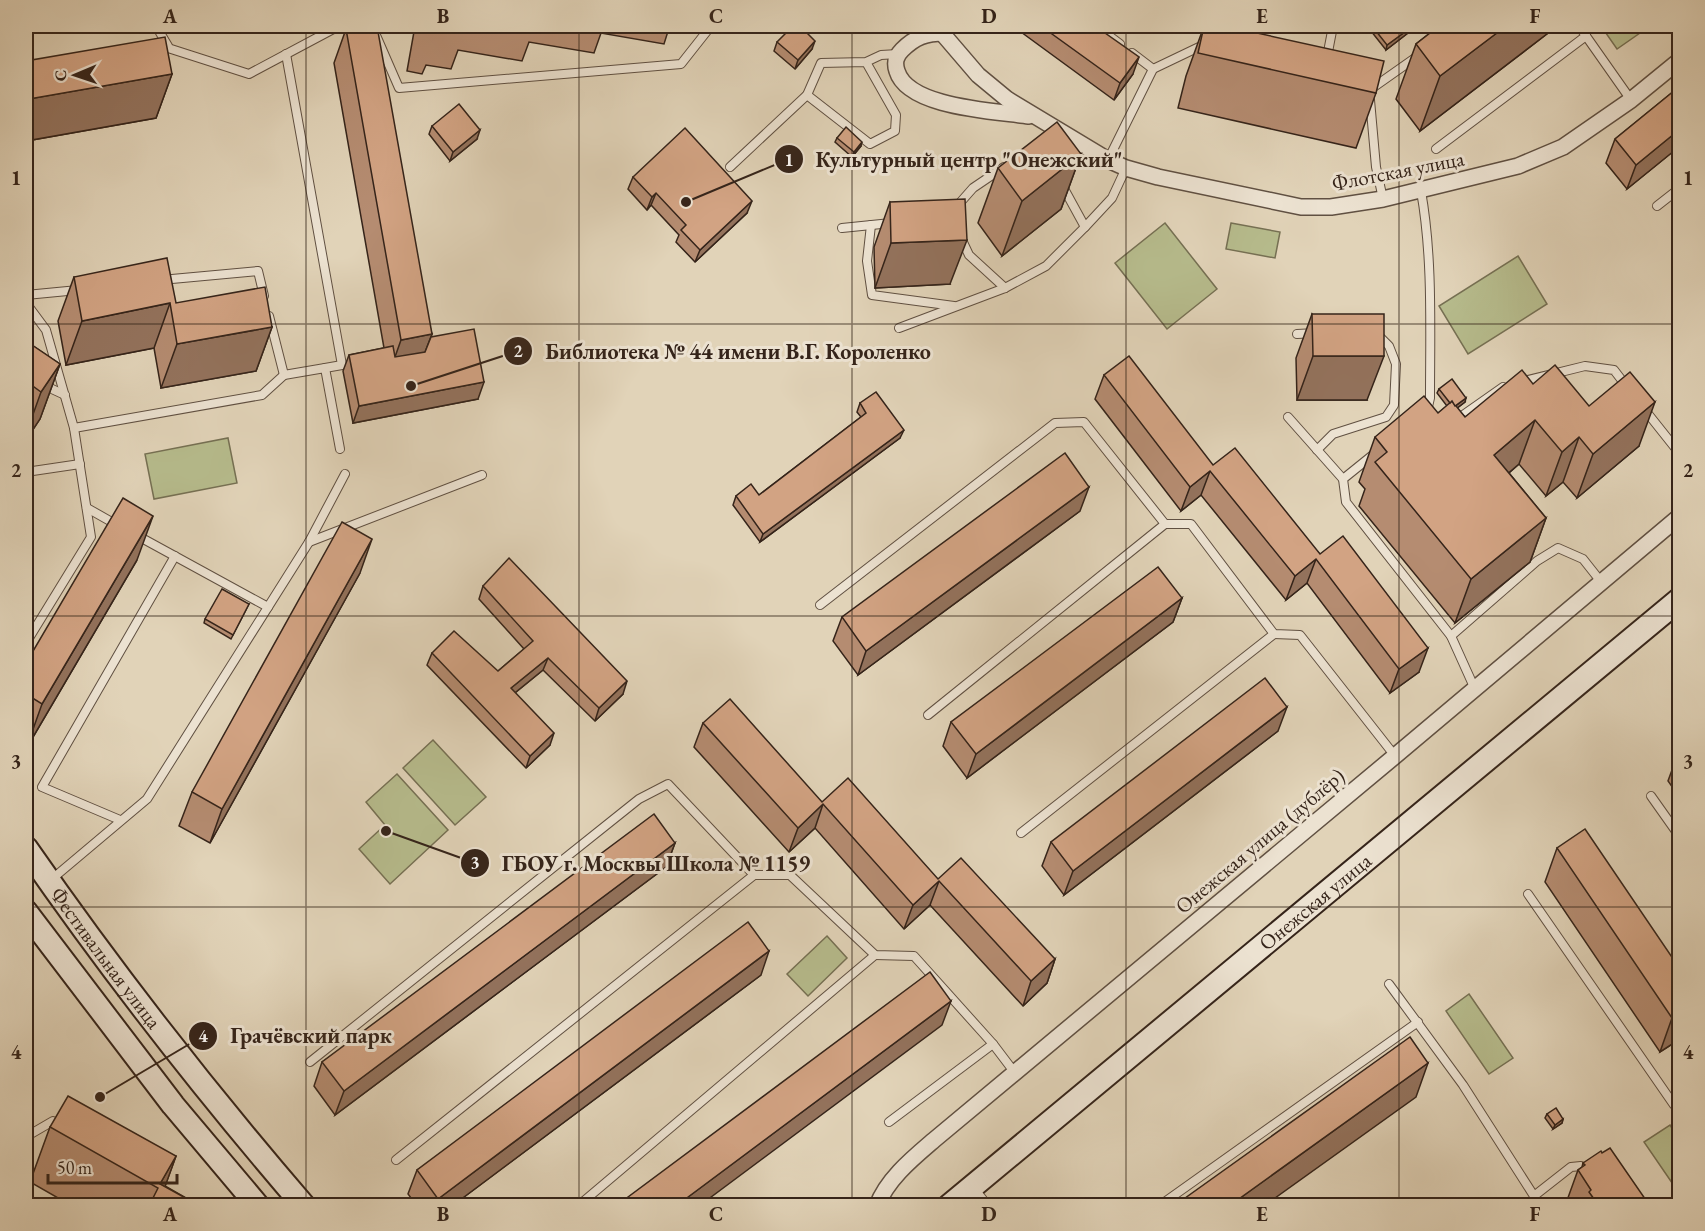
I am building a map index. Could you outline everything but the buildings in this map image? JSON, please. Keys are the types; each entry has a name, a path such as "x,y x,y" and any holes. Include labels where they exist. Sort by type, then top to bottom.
{"main road":[{"name":"Онежская улица","path":"948,1206 1680,599"},
{"name":"Фестивальная улица","path":"26,848 82,930 200,1083 304,1206"},
{"path":"26,904 49,882"},
{"name":"Фестивальная улица","path":"26,912 173,1105 258,1206"}],"street":[{"name":"Флотская улица","path":"1037,118 952,104 918,94 899,77 895,62 898,54 911,41 943,28 969,66 1007,99 1108,160 1126,168 1215,190 1300,207 1331,207 1383,200 1518,166 1563,147 1631,100 1680,60"},
{"name":"Онежская улица (дублёр)","path":"877,1206 907,1164 1680,516"}],"lane":[{"path":"156,26 168,48"},
{"path":"146,52 168,48 249,74 339,26"},
{"path":"372,26 399,88 681,64 711,26"},
{"path":"1096,26 1153,69"},
{"path":"1324,68 1333,26"},
{"path":"1579,26 1631,100"},
{"path":"1436,149 1586,36"},
{"path":"1108,160 1153,69 1199,47 1210,50"},
{"path":"1369,91 1424,52"},
{"path":"74,428 262,395 284,375 342,364 286,54"},
{"path":"730,167 807,95 821,63 866,62 881,55 898,54"},
{"path":"807,95 870,144 895,131 896,115 866,62"},
{"path":"1359,88 1369,91"},
{"path":"1369,91 1376,167 1383,200"},
{"path":"955,209 973,188 1006,165 1017,165"},
{"path":"899,328 1005,288 1046,266 1112,198 1126,168"},
{"path":"1057,174 1085,227"},
{"path":"1657,206 1680,188"},
{"path":"1421,190 1426,215 1430,306 1430,398 1424,424"},
{"path":"842,228 904,221"},
{"path":"871,225 867,261 872,295 956,306"},
{"path":"954,226 969,255 1005,288"},
{"path":"152,281 258,271 284,375"},
{"path":"26,295 83,289"},
{"path":"26,303 46,330 65,395 74,428 91,537 26,643"},
{"path":"1317,450 1333,434 1386,417 1394,405 1396,364 1389,346 1375,332"},
{"path":"1297,334 1330,333"},
{"path":"1448,425 1504,386 1585,366 1614,370 1635,397"},
{"path":"326,368 340,449"},
{"path":"26,377 65,395"},
{"path":"1642,406 1680,454"},
{"path":"1288,417 1343,479 1346,502 1451,636 1474,687"},
{"path":"820,605 1055,423 1084,422 1165,524"},
{"path":"1343,479 1377,452"},
{"path":"26,472 80,464"},
{"path":"49,882 147,799 309,542 345,474"},
{"path":"309,542 482,475"},
{"path":"87,508 268,607"},
{"path":"928,715 1165,524 1191,524 1274,634"},
{"path":"1451,636 1538,561 1558,548 1583,559 1602,583"},
{"path":"120,820 42,787 175,556"},
{"path":"1021,833 1274,634 1300,635 1395,756"},
{"path":"310,1062 639,799 668,784 754,875"},
{"path":"1651,796 1680,837"},
{"path":"396,1160 754,875 790,875 875,955"},
{"path":"1528,894 1674,1105 1680,1101"},
{"path":"578,1206 875,955 914,956 993,1044 1015,1073"},
{"path":"1389,984 1463,1085 1534,1196 1535,1206"},
{"path":"1159,1206 1418,1022"},
{"path":"889,1122 993,1044"},
{"path":"26,1141 29,1135 54,1121 63,1127"},
{"path":"1534,1196 1571,1167 1581,1166 1590,1171 1596,1179"},
{"path":"972,1186 988,1206"}],"green space":[{"path":"1601,26 1650,26 1617,49"},
{"path":"1165,223 1217,289 1167,329 1115,263"},
{"path":"1231,223 1280,232 1275,258 1226,249"},
{"path":"1518,256 1547,304 1468,354 1439,306"},
{"path":"228,438 237,483 154,499 145,454"},
{"path":"433,740 486,797 455,825 403,768"},
{"path":"397,774 448,830 390,884 359,849 385,825 366,802"},
{"path":"827,936 847,958 808,996 787,974"},
{"path":"1469,994 1513,1058 1489,1074 1446,1011"},
{"path":"1670,1125 1679,1139 1679,1193 1644,1142"}],"place":[{"name":"Культурный центр \"Онежский\"","path":"686,202"},
{"name":"Библиотека № 44 имени В.Г. Короленко","path":"411,386"},
{"name":"ГБОУ г. Москвы Школа № 1159","path":"386,831"},
{"name":"Грачёвский парк","path":"100,1097"}]}
